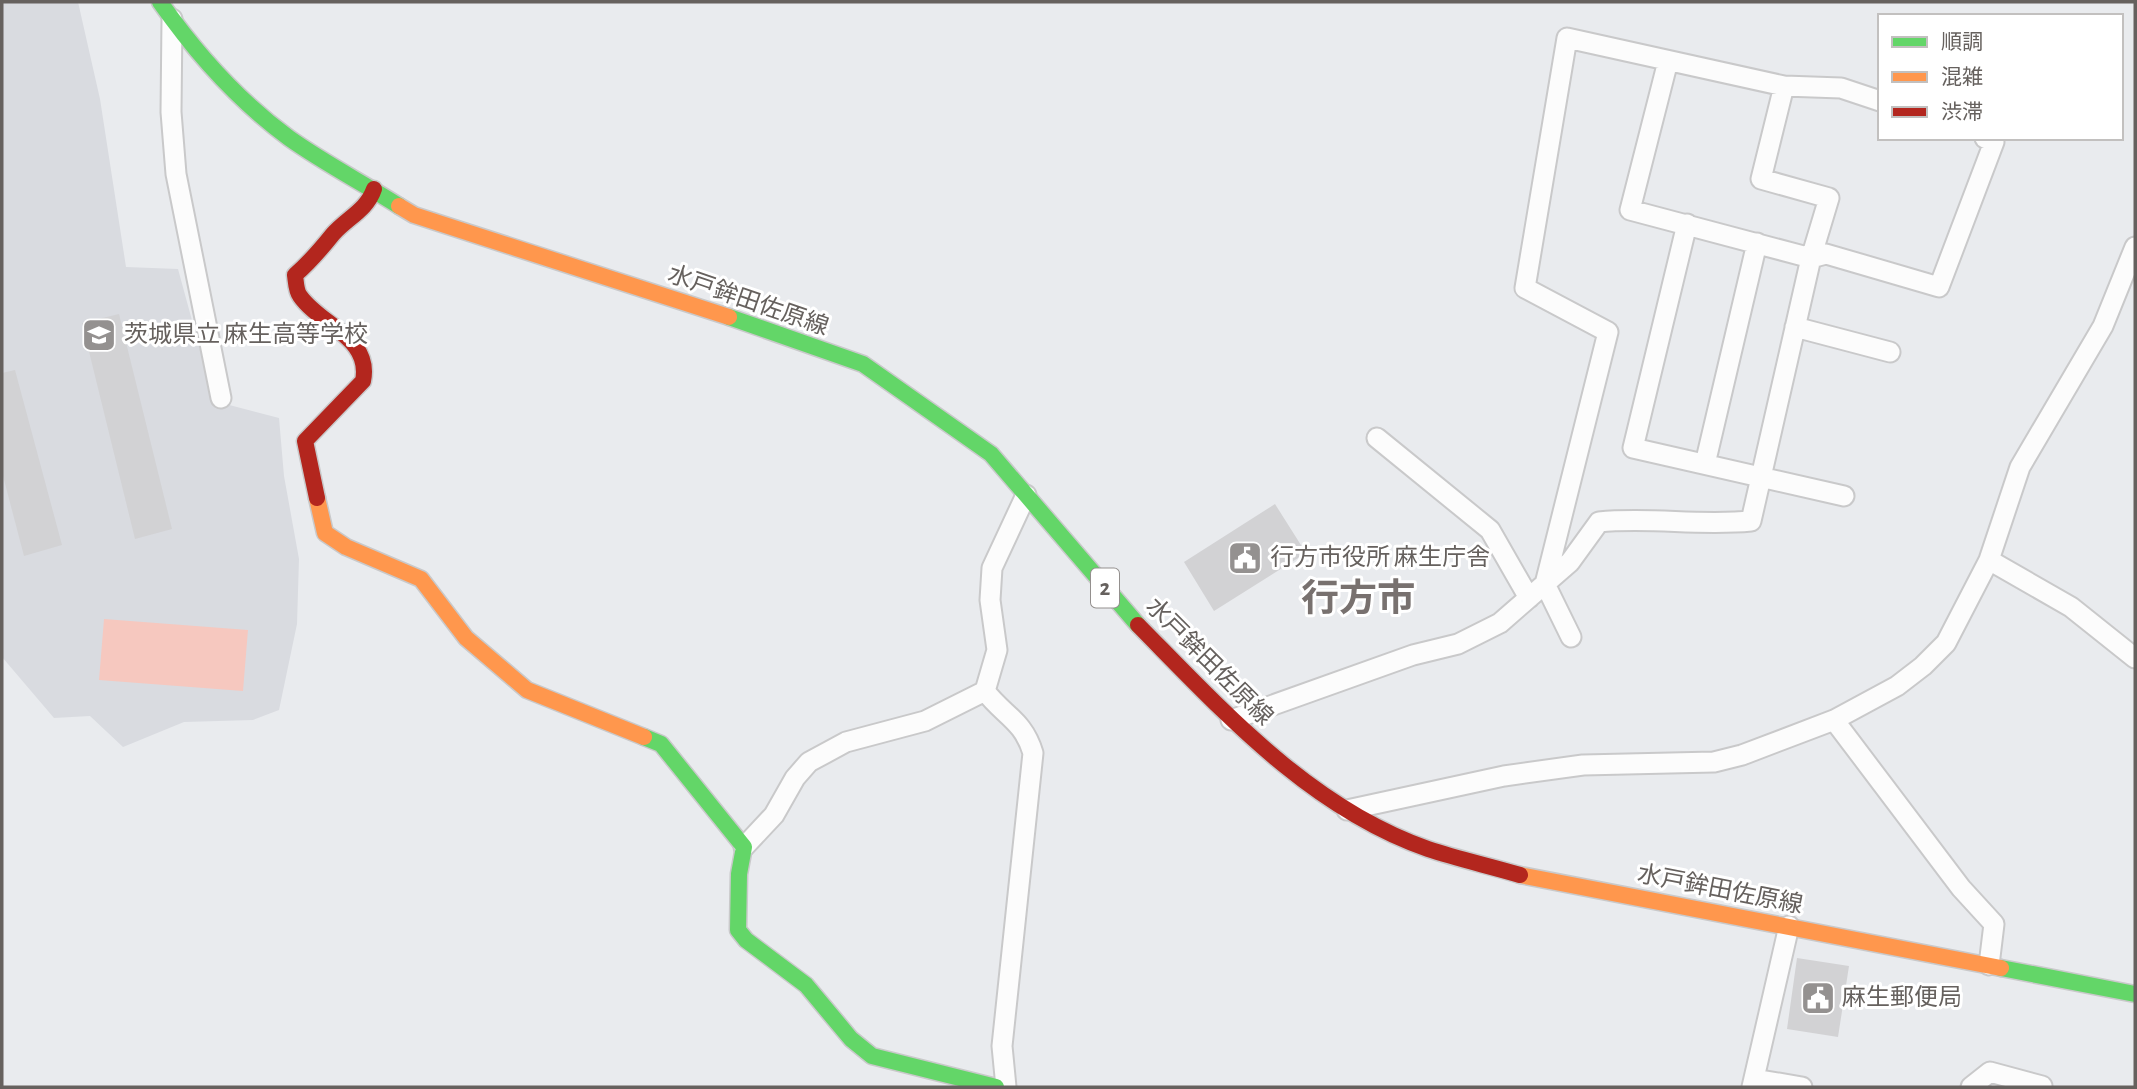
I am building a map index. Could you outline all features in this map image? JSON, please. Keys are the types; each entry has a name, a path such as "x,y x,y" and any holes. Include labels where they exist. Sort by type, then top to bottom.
{"main road":[{"name":"水戸鉾田佐原線","path":"160,2 172,19 271,124 324,163 374,189 414,215 759,327 863,364 992,454 1126,612 1231,720 1279,761 1347,810 1426,848 1524,876 2135,994"},
{"path":"374,189 370,201 334,233 323,250 295,275 298,295 357,348 366,363 367,373 363,381 305,441 325,533 346,547 397,566 421,579 466,638 527,690 542,699 605,720 661,744 744,847 737,902 738,930 746,940 806,985 851,1039 872,1056 996,1087"}],"street":[{"path":"172,19 172,112 176,174 221,398"},
{"path":"1571,637 1545,584 1608,332 1525,288 1567,38 1784,86 1841,88 1878,100"},
{"path":"1668,61 1630,210 1811,258 1826,254 1939,286 1994,142 1990,140"},
{"path":"1231,720 1413,655 1458,644 1500,623 1570,562 1599,522 1627,519 1724,523 1751,521 1811,258 1829,198 1761,178 1784,86"},
{"path":"1686,225 1633,448 1844,496"},
{"path":"1705,464 1757,243"},
{"path":"1347,810 1504,776 1583,765 1714,762 1742,755 1834,720 1897,686 1923,666 1946,643 1989,560 2020,467 2103,326 2135,247"},
{"path":"1795,327 1890,352"},
{"path":"1377,438 1490,530 1529,598"},
{"path":"744,847 774,815 795,778 809,762 846,742 925,721 985,691 997,650 990,600 992,568 1026,495"},
{"path":"1989,560 2071,607 2135,658"},
{"path":"985,691 995,704 1017,720 1027,734 1033,753 1002,1046 1006,1087"},
{"path":"1834,720 1961,888 1994,924 1989,965"},
{"path":"1788,926 1753,1083 1802,1087"},
{"path":"1971,1087 1990,1072 2042,1086"}],"shaded area":[{"name":"茨城県立 麻生高等学校","path":"2,2 78,2 100,99 126,267 178,269 214,401 279,418 284,476 299,559 297,624 279,710 253,720 184,722 123,747 90,716 54,718 2,657"},
{"path":"104,619 248,630 243,691 99,680"}],"building":[{"path":"119,314 172,529 135,539 82,323"},
{"path":"15,370 62,545 24,556 2,472 2,373"},
{"name":"行方市役所 麻生庁舎","path":"1275,504 1306,553 1214,611 1184,562"},
{"path":"1797,958 1849,966 1838,1037 1787,1029"}],"traffic: fast":[{"path":"160,2 219,75 253,109 316,156 399,206"},
{"path":"729,317 863,364 991,454 1138,625"},
{"path":"644,737 661,744 744,847 739,874 738,930 746,940 806,985 851,1039 872,1056 996,1087"},
{"path":"2001,968 2135,994"}],"traffic: slow":[{"path":"399,206 414,215 729,317"},
{"path":"317,498 325,533 346,547 421,579 466,638 527,690 644,737"},
{"path":"1520,875 2001,968"}],"traffic: jam":[{"path":"317,498 305,441 363,381 364,366 352,343 300,296 295,275 338,228 367,203 374,189"},
{"path":"1138,625 1236,723 1307,783 1345,809 1385,831 1428,849 1520,875"}],"place":[{"name":"茨城県立 麻生高等学校","path":"99,335"},
{"name":"行方市役所 麻生庁舎","path":"1245,558"},
{"name":"麻生郵便局","path":"1818,998"}],"district":[{"name":"行方市","path":"1358,600"}]}
